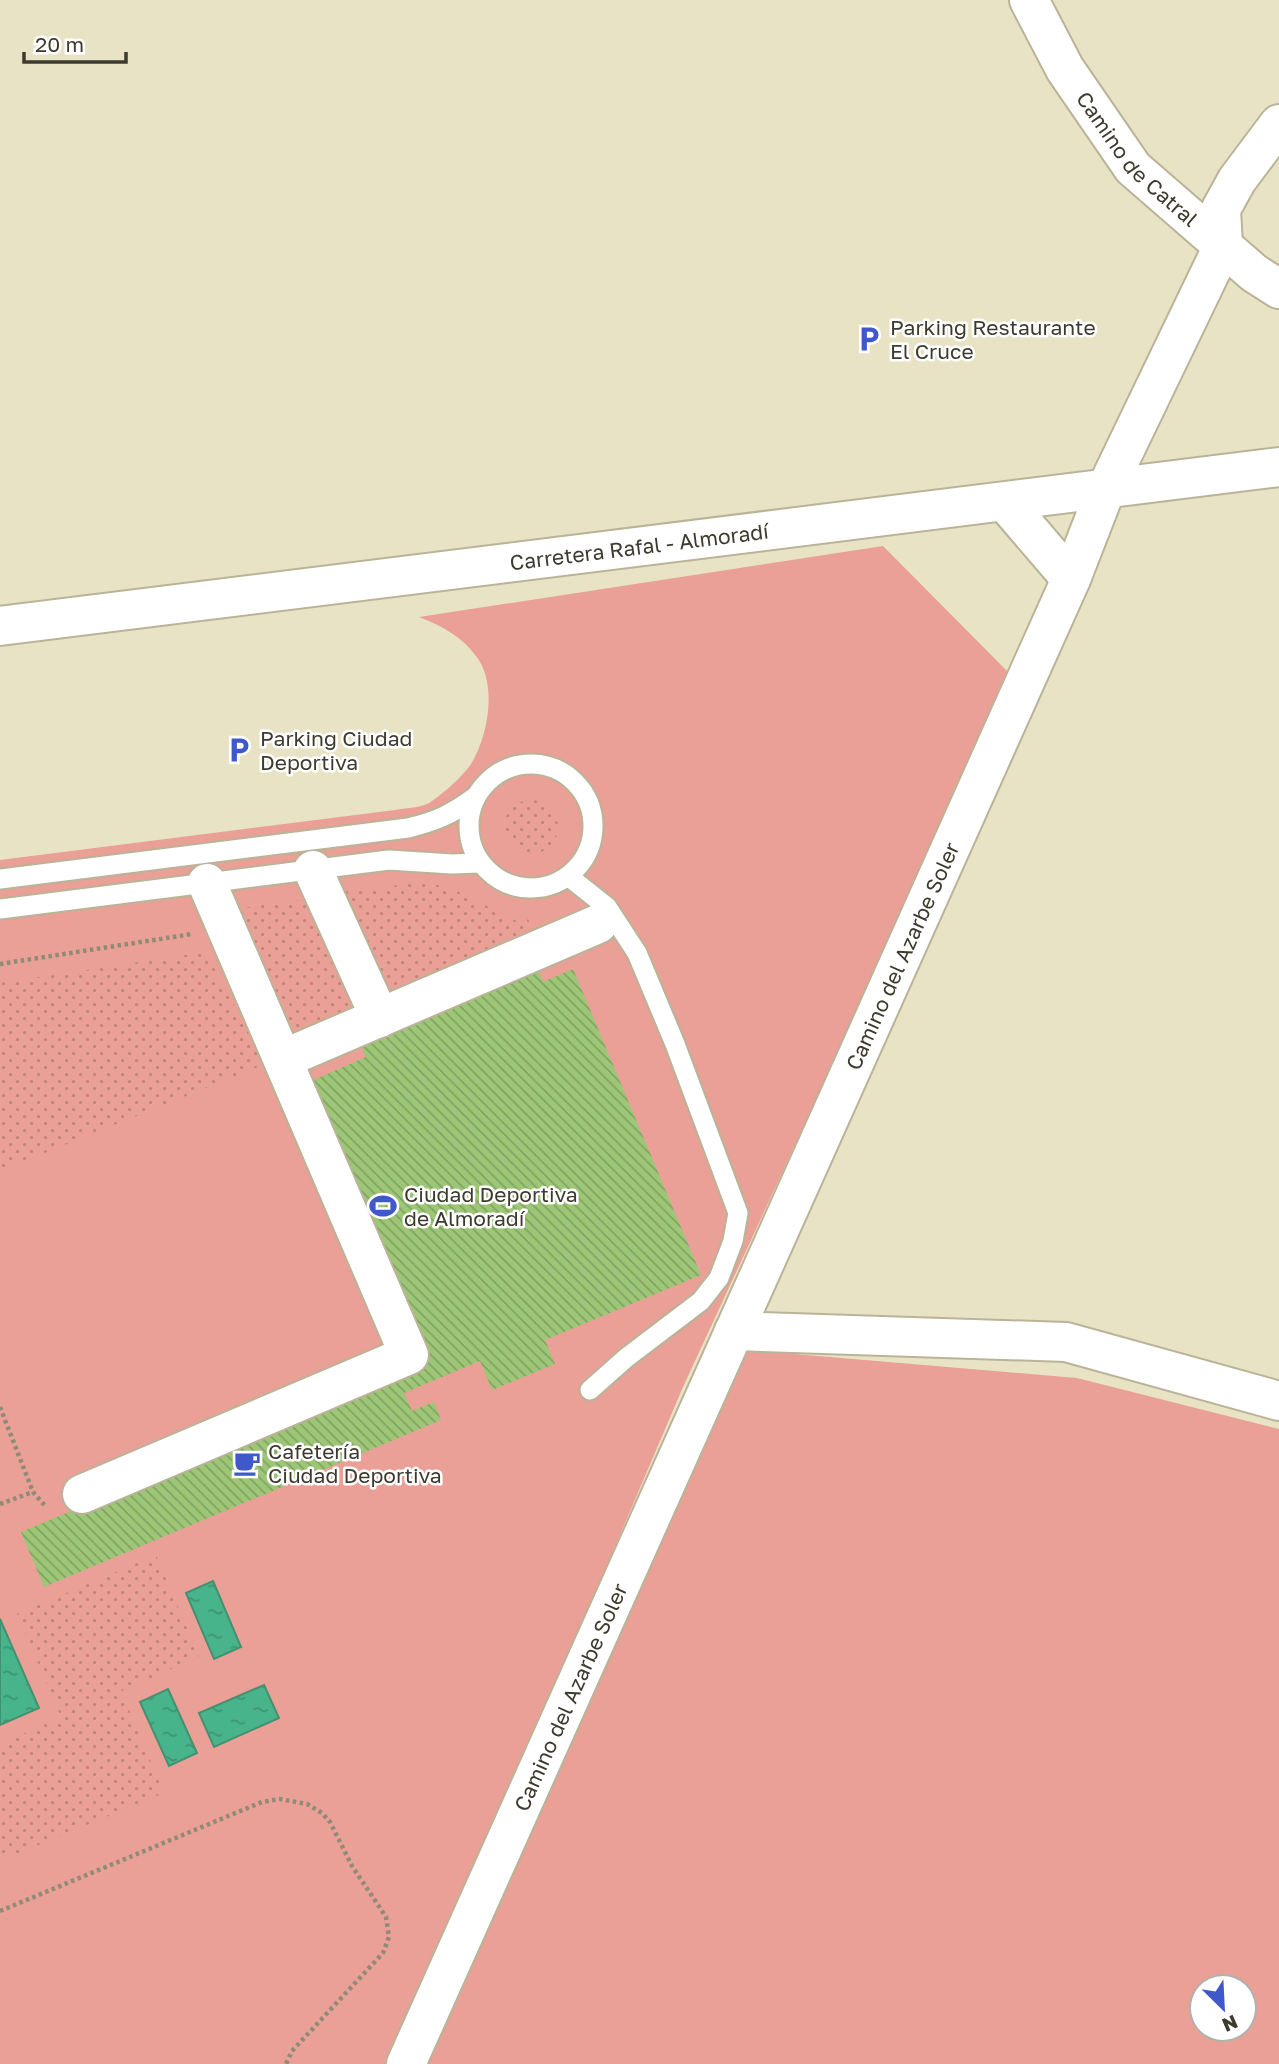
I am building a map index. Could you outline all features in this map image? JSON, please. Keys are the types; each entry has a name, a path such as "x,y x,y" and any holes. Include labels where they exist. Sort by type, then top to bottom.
{"street":[{"name":"Camino de Catral","path":"1029,0 1065,69 1133,168 1254,273 1279,289"},
{"path":"1223,246 1221,209 1237,180 1279,124"},
{"name":"Camino del Azarbe Soler","path":"405,2064 1071,579 1106,489 1223,246"},
{"name":"Carretera Rafal - Almoradí","path":"0,626 1279,467"},
{"path":"1005,502 1071,579"},
{"path":"313,870 380,1018"},
{"path":"82,1494 409,1355 207,883"},
{"path":"283,1059 598,925"},
{"path":"734,1331 1066,1342 1279,1401"}],"lane":[{"path":"0,878 408,828 434,822 452,814 475,797 489,780 510,767 532,764 555,768 573,780 588,801 593,822 592,841 583,860 568,876 537,888 516,887 496,878 480,863 470,842 468,821 475,797"},
{"path":"0,909 388,860 480,863"},
{"path":"568,876 607,907 637,953 675,1044 738,1213 733,1241 719,1278 701,1301 647,1341 590,1390"}],"path":[{"path":"0,964 227,928"},
{"path":"0,1406 33,1492 47,1508 82,1494"},
{"path":"0,1504 33,1492"},
{"path":"0,1910 262,1802 280,1798 307,1804 322,1813 330,1822 352,1866 386,1917 389,1937 383,1953 299,2043 286,2064"}],"shaded area":[{"name":"Ciudad Deportiva de Almoradí","path":"883,546 1012,676 683,1387 510,1793 387,2064 0,2064 0,860 423,805 444,792 471,764 486,725 489,695 483,668 470,649 450,632 419,617"},
{"path":"536,800 546,804 554,812 558,827 554,842 546,850 526,854 516,850 508,842 504,822 508,812 516,804"},
{"path":"428,882 471,896 506,918 518,921 527,918 540,938 386,1004 336,892"},
{"path":"310,899 361,1015 294,1045 234,909"},
{"path":"206,952 265,1064 0,1171 0,983"},
{"path":"747,1350 1077,1378 1279,1429 1279,2064 424,2064"},
{"path":"156,1555 199,1657 121,1691 164,1793 0,1861 0,1744 61,1717 17,1614"}],"water":[{"path":"213,1581 241,1647 214,1659 186,1593"},
{"path":"0,1619 39,1708 0,1725"},
{"path":"264,1685 279,1718 214,1747 199,1713"},
{"path":"168,1689 197,1753 169,1766 140,1702"}],"building":[{"path":"534,960 543,982 573,969 701,1275 545,1340 555,1364 492,1390 480,1361 404,1393 412,1411 434,1402 441,1420 44,1587 21,1532 426,1363 309,1082 366,1057 356,1034"}],"place":[{"name":"Parking Restaurante El Cruce","path":"869,339"},
{"name":"Parking Ciudad Deportiva","path":"239,750"},
{"name":"Ciudad Deportiva de Almoradí","path":"383,1206"},
{"name":"Cafetería Ciudad Deportiva","path":"247,1463"}]}
